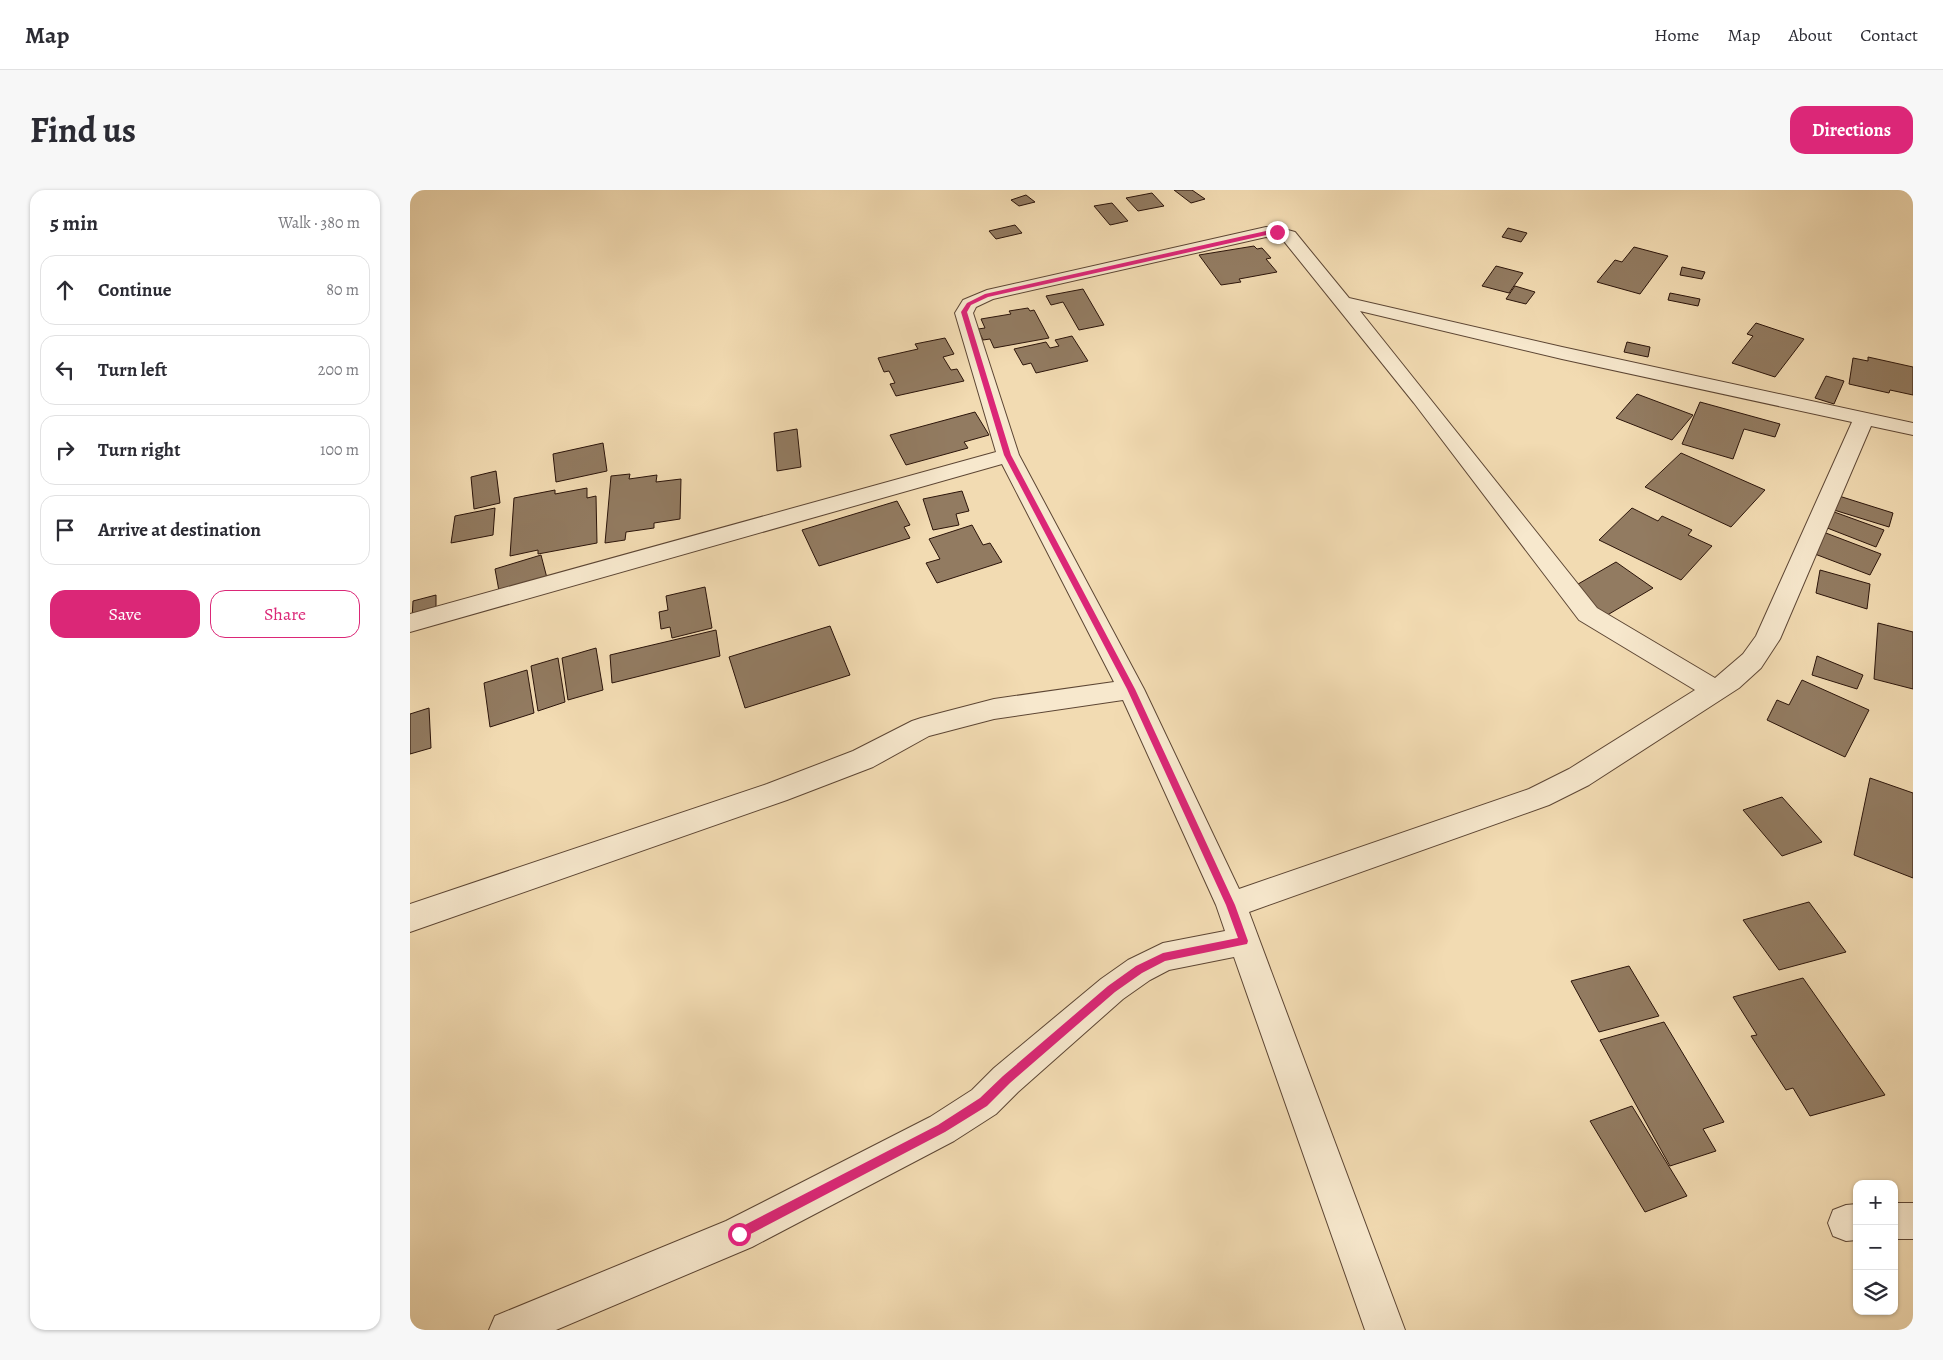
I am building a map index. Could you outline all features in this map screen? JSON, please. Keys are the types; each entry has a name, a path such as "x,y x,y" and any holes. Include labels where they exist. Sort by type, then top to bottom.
{"street":[{"path":"1385,1330 1231,905 1131,689 1008,455 964,312 969,304 986,295 1266,232 1277,232 1289,236 1421,399 1588,614 1715,690"},
{"path":"1342,302 1562,353 1913,429"},
{"path":"1231,905 1539,797 1579,777 1730,681 1752,661 1767,639 1864,418"},
{"path":"410,624 1008,455"},
{"path":"410,918 777,792 863,759 921,728 994,709 1131,689"},
{"path":"509,1330 739,1234 942,1129 984,1102 1006,1080 1112,989 1139,970 1163,957 1244,941"},
{"path":"1898,1221 1913,1221"}],"building":[{"path":"1174,190 1192,190 1205,199 1191,203"},
{"path":"1152,193 1164,206 1138,211 1126,198"},
{"path":"1026,195 1035,202 1019,206 1011,200"},
{"path":"1112,203 1128,221 1110,225 1094,206"},
{"path":"1015,225 1022,233 996,239 989,231"},
{"path":"1508,228 1527,233 1521,242 1502,237"},
{"path":"1254,246 1257,249 1262,248 1271,258 1266,259 1277,272 1239,279 1241,282 1221,285 1199,255"},
{"path":"1634,247 1668,256 1640,294 1597,282 1615,260 1622,262"},
{"path":"1496,266 1523,273 1509,293 1482,286"},
{"path":"1682,267 1705,272 1702,279 1680,275"},
{"path":"1515,286 1535,292 1526,304 1506,299"},
{"path":"1083,289 1104,325 1079,330 1063,302 1051,305 1046,296"},
{"path":"1670,293 1700,299 1698,306 1668,300"},
{"path":"1028,308 1030,311 1034,310 1049,338 994,348 990,339 983,340 978,329 985,328 981,319 1011,314 1009,311"},
{"path":"1756,323 1804,339 1775,377 1732,363 1753,336 1747,334"},
{"path":"1072,336 1088,361 1036,373 1031,363 1023,365 1014,349 1046,342 1050,348 1059,346 1055,340"},
{"path":"945,338 954,354 943,357 951,370 957,369 964,381 896,396 890,384 895,383 889,371 884,372 878,358 918,349 915,344"},
{"path":"1627,342 1650,347 1648,357 1624,352"},
{"path":"1868,357 1913,367 1913,395 1890,390 1889,393 1849,384 1853,358 1868,361"},
{"path":"1826,376 1844,381 1834,404 1815,398"},
{"path":"1637,394 1693,415 1672,440 1616,418"},
{"path":"1700,402 1780,424 1775,437 1744,429 1733,459 1682,444"},
{"path":"975,412 989,435 964,442 968,448 906,465 890,435"},
{"path":"797,429 801,467 777,471 774,433"},
{"path":"603,443 607,471 556,482 553,454"},
{"path":"1681,453 1765,490 1731,527 1645,487"},
{"path":"496,471 500,503 474,509 471,477"},
{"path":"630,474 629,479 657,475 656,482 681,479 680,519 654,523 654,528 626,532 625,540 605,543 611,476"},
{"path":"587,488 587,498 596,496 597,543 538,554 538,550 510,556 514,498 555,490 555,494"},
{"path":"962,491 969,511 956,514 959,525 933,530 923,499"},
{"path":"1839,496 1893,513 1889,527 1834,510"},
{"path":"897,501 910,525 904,527 910,538 819,566 802,530"},
{"path":"495,508 493,535 451,543 455,516"},
{"path":"1632,508 1658,521 1662,516 1692,530 1688,535 1712,546 1681,580 1599,540"},
{"path":"1826,509 1884,530 1876,547 1817,524"},
{"path":"972,525 983,545 990,543 1002,562 937,583 926,563 940,559 929,539"},
{"path":"1818,530 1881,554 1870,575 1807,551"},
{"path":"541,555 547,578 499,591 495,569"},
{"path":"1616,562 1653,588 1604,617 1585,603 1591,600 1573,587"},
{"path":"1820,570 1870,584 1867,609 1816,593"},
{"path":"705,587 712,628 672,638 670,627 661,629 659,612 668,610 666,596"},
{"path":"436,595 436,615 412,620 413,601"},
{"path":"1878,623 1913,632 1913,689 1874,679"},
{"path":"830,626 850,675 745,708 729,657"},
{"path":"716,630 720,656 612,683 610,655"},
{"path":"596,648 603,690 568,700 562,658"},
{"path":"1817,656 1863,675 1857,689 1812,675"},
{"path":"558,658 565,702 538,711 531,666"},
{"path":"527,670 534,713 490,727 484,683"},
{"path":"1802,680 1869,710 1845,757 1767,720 1777,700 1789,705"},
{"path":"429,708 431,748 410,754 410,714"},
{"path":"1870,778 1913,793 1913,878 1854,855"},
{"path":"1782,797 1822,842 1782,856 1743,810"},
{"path":"1809,902 1846,952 1779,970 1743,920"},
{"path":"1629,966 1659,1016 1599,1032 1571,981"},
{"path":"1803,978 1885,1095 1810,1116 1793,1088 1786,1090 1751,1036 1757,1035 1733,997"},
{"path":"1664,1022 1724,1122 1703,1129 1716,1151 1670,1166 1600,1040"},
{"path":"1632,1106 1687,1196 1645,1212 1590,1121"}],"route":[{"path":"739,1234 942,1129 984,1102 1006,1080 1112,989 1139,970 1163,957 1244,941 1231,905 1131,689 1008,455 964,312 969,304 986,295 1203,248 1266,232 1277,232"}]}
